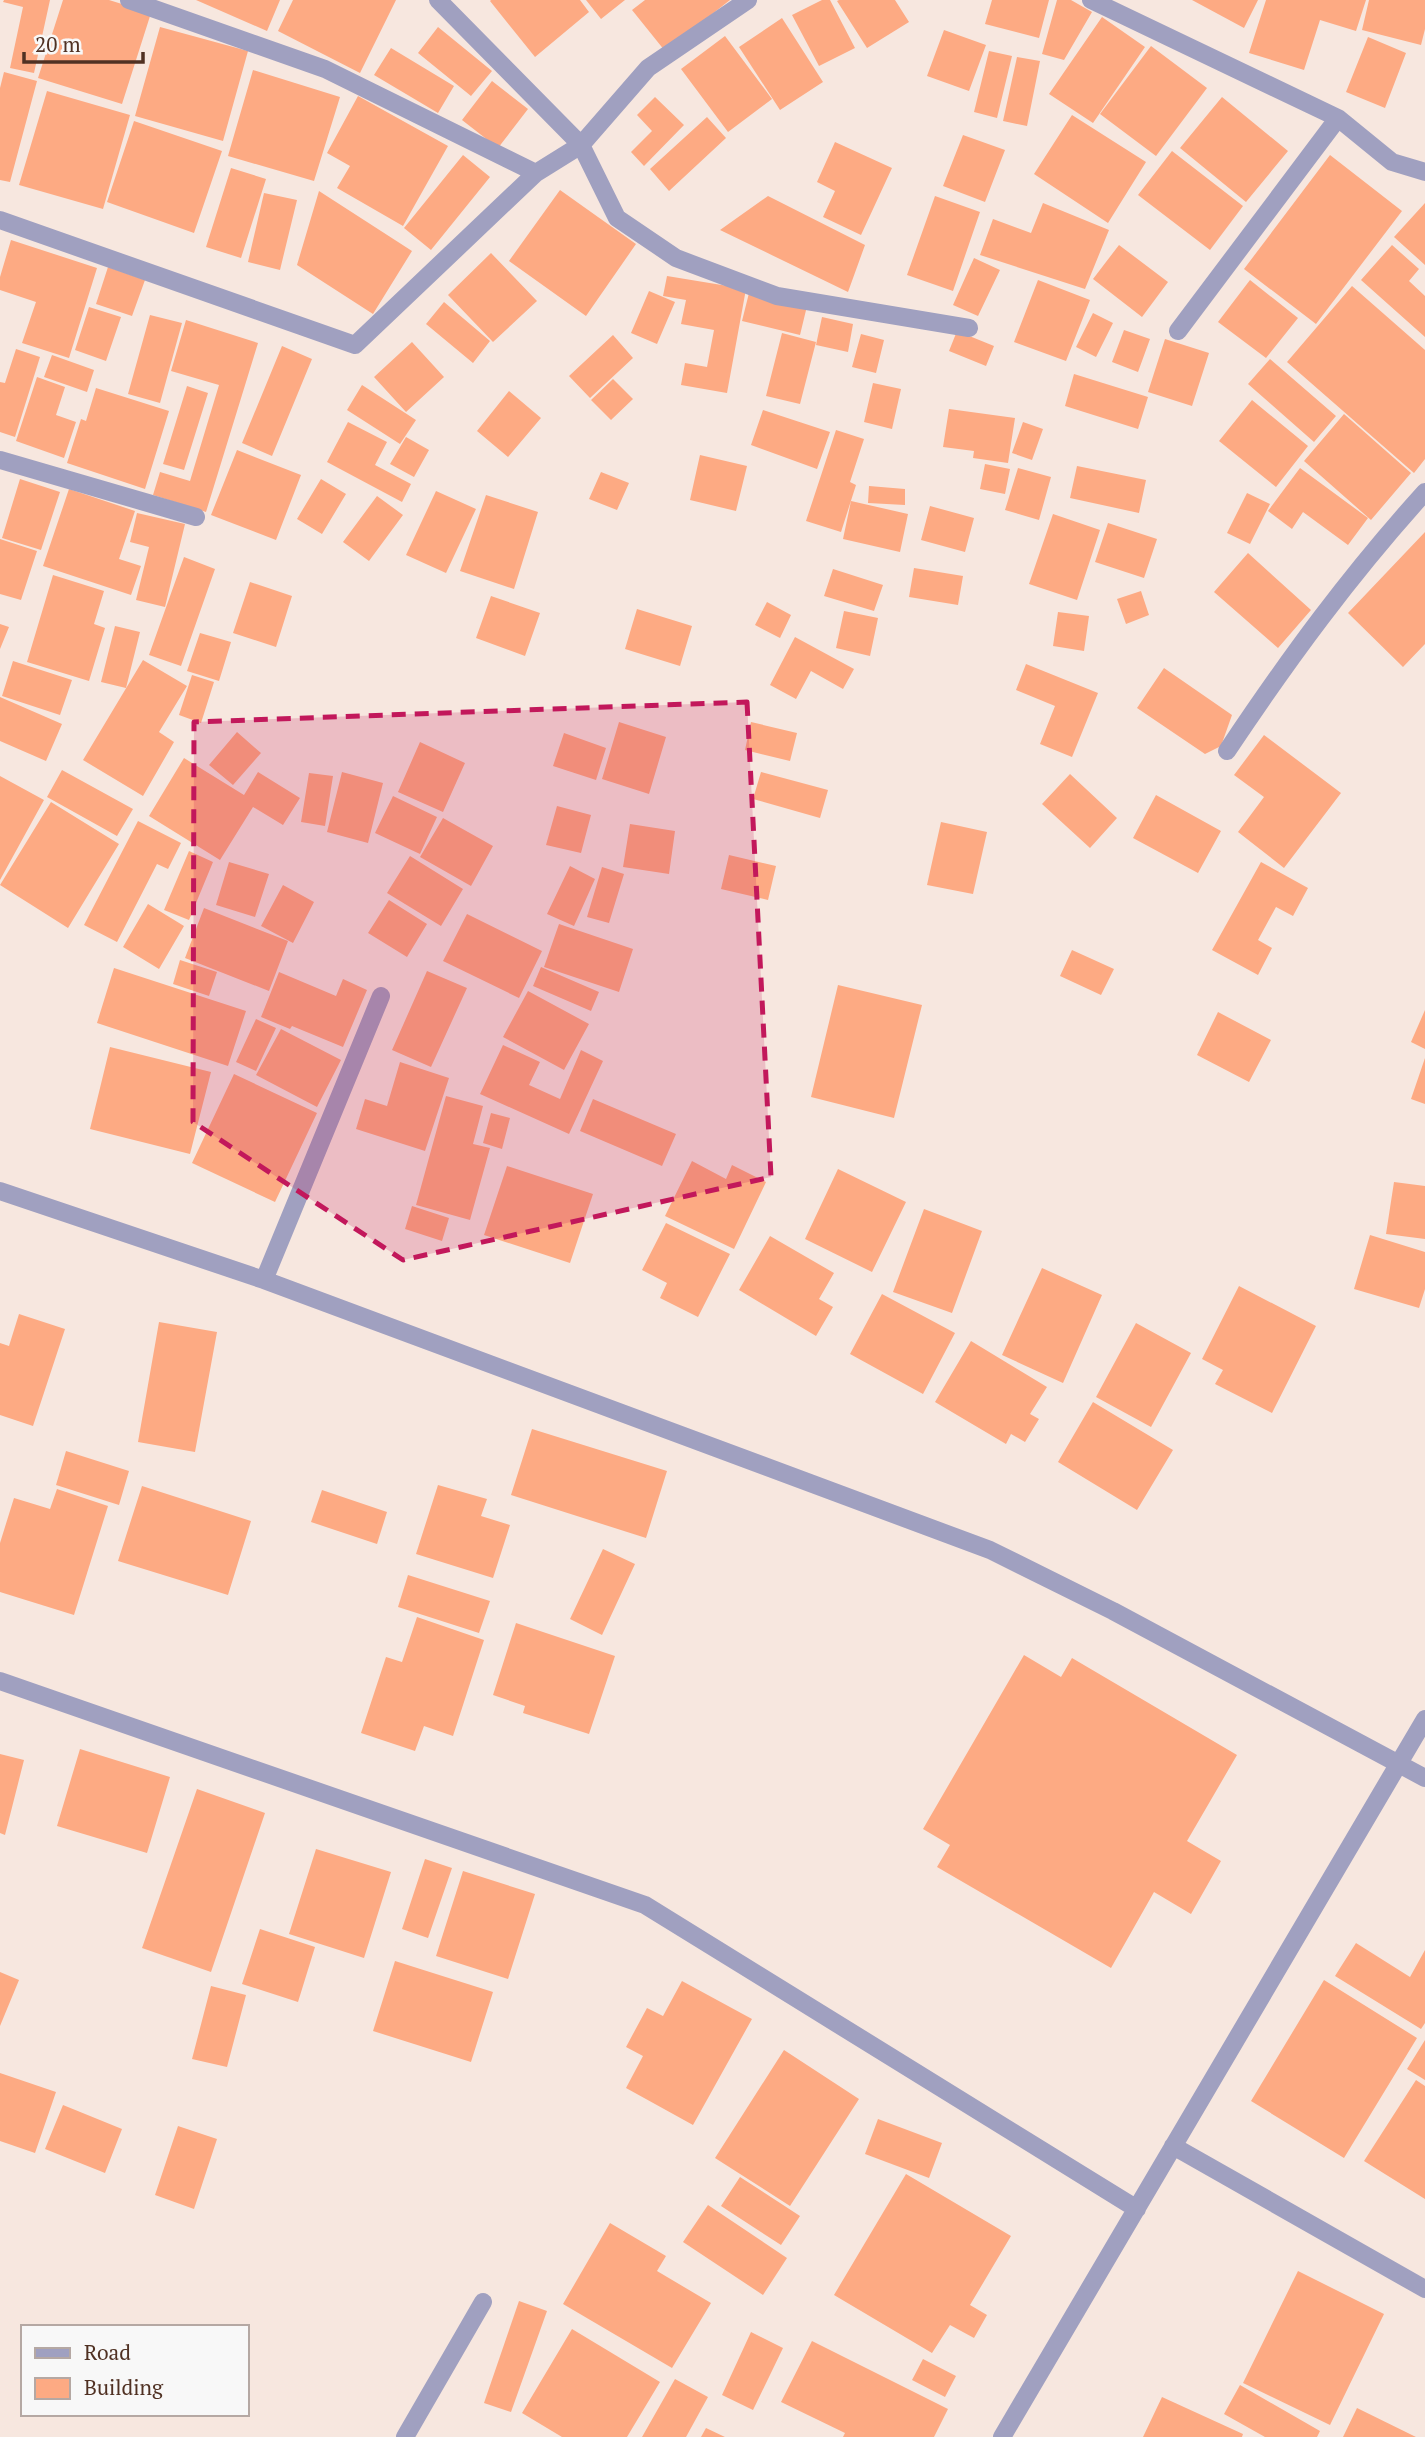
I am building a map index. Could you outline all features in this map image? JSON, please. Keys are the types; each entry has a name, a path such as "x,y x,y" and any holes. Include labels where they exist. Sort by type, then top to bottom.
{"street":[{"path":"129,0 325,69 536,173"},
{"path":"438,0 581,145 617,218 676,258 777,296 970,328"},
{"path":"0,220 355,345 536,173 581,145 649,68 748,0"},
{"path":"1091,0 1338,118 1392,162 1425,172"},
{"path":"1178,331 1338,118"},
{"path":"0,460 196,517"},
{"path":"1227,751 1311,629 1370,554 1425,492"},
{"path":"264,1280 381,996"},
{"path":"0,1191 264,1280 990,1550 1113,1611 1425,1779"},
{"path":"0,1681 645,1905 1137,2209"},
{"path":"1002,2437 1425,1719"},
{"path":"1173,2146 1425,2289"},
{"path":"405,2437 483,2302"}],"highlighted area":[{"path":"747,702 771,1177 403,1260 193,1122 194,722"}],"building":[{"path":"50,0 34,73 10,68 23,7 3,2"},
{"path":"63,0 109,0 151,13 122,104 38,78"},
{"path":"196,0 280,0 267,31"},
{"path":"293,0 396,0 360,73 278,31"},
{"path":"491,0 580,0 589,12 535,57"},
{"path":"586,0 625,0 601,19"},
{"path":"645,0 730,0 665,51 632,10"},
{"path":"822,0 830,0 855,48 819,66 792,15"},
{"path":"895,0 909,22 867,48 837,1"},
{"path":"992,0 1049,0 1039,38 985,24"},
{"path":"1057,0 1071,0 1092,12 1064,60 1042,54"},
{"path":"1192,0 1258,0 1244,28"},
{"path":"1266,0 1366,0 1356,31 1320,20 1304,70 1249,53"},
{"path":"1369,0 1425,0 1425,29 1421,45 1362,30"},
{"path":"1102,17 1145,47 1093,123 1049,94"},
{"path":"782,18 823,82 780,110 739,47"},
{"path":"160,27 248,51 223,141 135,116"},
{"path":"438,27 492,71 471,96 418,53"},
{"path":"944,30 986,45 969,91 927,76"},
{"path":"725,36 772,99 728,132 681,69"},
{"path":"1368,37 1406,53 1385,108 1346,92"},
{"path":"1151,46 1207,88 1156,156 1100,114"},
{"path":"391,48 454,86 438,113 374,75"},
{"path":"989,51 1012,56 997,118 974,112"},
{"path":"1017,57 1040,61 1027,126 1003,121"},
{"path":"253,70 340,97 314,181 228,156"},
{"path":"4,72 37,81 10,182 0,180 0,88"},
{"path":"492,81 528,109 498,148 462,120"},
{"path":"47,91 130,115 103,209 19,185"},
{"path":"358,96 448,146 403,226 337,188 350,166 327,153"},
{"path":"655,97 684,125 644,166 631,152 652,131 637,115"},
{"path":"1222,97 1288,151 1246,202 1180,148"},
{"path":"1072,115 1146,162 1108,223 1034,174"},
{"path":"707,117 726,138 669,191 650,169"},
{"path":"134,121 222,151 194,233 107,202"},
{"path":"963,135 1005,150 985,202 943,186"},
{"path":"835,142 892,168 861,235 823,217 835,191 817,182"},
{"path":"1172,151 1243,206 1210,250 1138,195"},
{"path":"463,155 490,177 431,250 404,228"},
{"path":"1330,155 1402,211 1316,324 1244,269"},
{"path":"231,168 266,179 241,258 206,247"},
{"path":"560,190 636,244 586,316 509,261"},
{"path":"319,191 412,251 373,314 297,265"},
{"path":"264,193 297,200 280,270 248,262"},
{"path":"768,196 865,245 848,292 720,230"},
{"path":"935,196 980,212 953,291 907,275"},
{"path":"1043,203 1109,230 1085,289 980,255 993,219 1031,233"},
{"path":"1425,203 1425,265 1394,237"},
{"path":"11,240 97,268 69,358 22,343 36,302 0,290 0,277"},
{"path":"1119,245 1168,282 1142,317 1093,279"},
{"path":"1392,245 1419,269 1409,281 1425,296 1425,337 1361,280"},
{"path":"491,253 537,301 493,342 448,295"},
{"path":"974,258 1000,270 978,316 953,305"},
{"path":"108,267 145,280 132,316 96,304"},
{"path":"667,276 746,289 727,393 681,385 685,363 707,367 714,330 681,324 686,300 663,296"},
{"path":"1038,280 1090,300 1066,361 1014,342"},
{"path":"1250,280 1298,318 1266,358 1218,322"},
{"path":"1352,286 1425,350 1425,459 1414,473 1287,362"},
{"path":"649,291 675,302 657,344 631,333"},
{"path":"749,293 807,306 800,335 742,321"},
{"path":"444,302 490,341 473,363 426,324"},
{"path":"89,307 121,317 106,361 75,350"},
{"path":"1093,313 1113,323 1096,357 1076,347"},
{"path":"150,315 182,323 160,403 128,394"},
{"path":"822,317 853,324 848,352 816,345"},
{"path":"186,320 258,343 206,512 153,495 160,472 190,481 219,385 171,371"},
{"path":"1124,330 1150,339 1138,372 1112,362"},
{"path":"957,331 994,346 986,366 949,351"},
{"path":"782,333 816,342 800,404 766,396"},
{"path":"861,334 884,340 876,373 852,367"},
{"path":"613,335 633,358 590,398 569,376"},
{"path":"1165,339 1209,353 1192,406 1148,392"},
{"path":"412,342 444,377 406,412 374,377"},
{"path":"282,346 312,359 272,456 242,443"},
{"path":"16,349 40,357 15,437 0,432 0,382 5,383"},
{"path":"52,355 94,370 87,392 44,377"},
{"path":"1270,359 1336,416 1314,442 1248,384"},
{"path":"1074,374 1148,397 1138,429 1065,406"},
{"path":"37,377 65,387 56,415 76,422 64,458 16,441"},
{"path":"613,379 633,399 611,420 591,400"},
{"path":"873,383 901,389 892,429 864,422"},
{"path":"362,385 416,420 400,444 347,410"},
{"path":"187,386 208,393 184,470 163,464"},
{"path":"96,388 169,411 145,489 67,463 81,419 86,421"},
{"path":"509,391 541,418 508,457 477,431"},
{"path":"1252,400 1308,446 1276,487 1219,441"},
{"path":"949,409 1015,418 1008,463 973,458 974,451 943,447"},
{"path":"763,410 830,432 817,469 751,445"},
{"path":"1344,414 1411,473 1371,520 1304,461"},
{"path":"348,422 387,442 375,465 411,484 402,502 327,462"},
{"path":"1023,422 1043,429 1032,460 1012,453"},
{"path":"836,430 864,439 850,482 856,485 841,532 806,521"},
{"path":"406,437 429,450 414,477 390,464"},
{"path":"237,450 301,475 276,540 211,515"},
{"path":"700,455 747,466 736,511 690,500"},
{"path":"985,464 1010,469 1005,494 980,489"},
{"path":"1077,466 1146,480 1139,513 1070,498"},
{"path":"1018,468 1051,477 1039,520 1005,510"},
{"path":"1300,468 1368,518 1348,545 1303,512 1292,529 1268,511"},
{"path":"601,472 629,483 617,510 589,499"},
{"path":"20,479 60,492 41,550 2,538"},
{"path":"321,479 346,494 322,534 297,519"},
{"path":"869,486 905,489 905,505 868,503"},
{"path":"69,489 135,511 119,559 141,566 131,595 43,566"},
{"path":"436,491 476,509 446,573 406,555"},
{"path":"1247,493 1270,504 1250,544 1227,533"},
{"path":"486,495 538,512 514,589 460,571"},
{"path":"377,496 403,515 369,561 343,542"},
{"path":"851,501 908,514 900,552 843,539"},
{"path":"930,506 974,518 965,552 921,540"},
{"path":"137,513 185,524 165,607 136,600 149,547 130,542"},
{"path":"1053,514 1100,530 1077,600 1029,584"},
{"path":"1108,523 1157,539 1144,578 1095,562"},
{"path":"1425,532 1425,644 1403,667 1348,613"},
{"path":"0,539 37,551 21,600 0,594"},
{"path":"1248,553 1311,610 1278,648 1214,592"},
{"path":"184,557 215,569 181,666 149,655"},
{"path":"914,568 963,576 958,605 909,597"},
{"path":"833,569 883,585 874,611 824,596"},
{"path":"53,575 104,591 94,624 105,628 89,681 27,662"},
{"path":"250,582 292,596 276,647 233,633"},
{"path":"1141,591 1149,615 1126,624 1117,599"},
{"path":"491,596 540,613 525,656 476,638"},
{"path":"767,602 791,615 780,638 755,625"},
{"path":"637,609 692,626 680,666 625,649"},
{"path":"844,611 878,618 870,656 836,648"},
{"path":"1058,612 1089,616 1084,651 1053,646"},
{"path":"0,624 9,627 0,649"},
{"path":"115,626 140,632 126,688 101,682"},
{"path":"200,633 231,642 219,681 187,671"},
{"path":"795,637 854,669 843,689 811,671 796,699 770,685"},
{"path":"143,660 187,686 159,732 174,742 143,796 83,760"},
{"path":"13,661 72,680 60,715 2,696"},
{"path":"1026,664 1098,693 1072,757 1040,744 1055,706 1016,690"},
{"path":"1164,668 1232,715 1221,746 1205,754 1137,708"},
{"path":"192,675 214,682 201,723 179,715"},
{"path":"0,697 62,724 46,761 0,741"},
{"path":"619,722 666,737 649,794 602,779"},
{"path":"751,722 797,733 790,761 745,750"},
{"path":"237,732 261,753 233,785 209,765"},
{"path":"564,733 606,748 596,780 553,766"},
{"path":"1264,735 1341,793 1284,868 1238,832 1264,797 1234,775"},
{"path":"420,742 465,763 443,812 398,792"},
{"path":"184,758 244,795 258,772 300,798 283,825 253,807 220,860 149,816"},
{"path":"62,770 133,809 117,836 47,797"},
{"path":"342,772 383,783 368,843 327,832"},
{"path":"761,772 828,790 820,818 753,799"},
{"path":"309,773 333,776 325,826 301,822"},
{"path":"1070,774 1117,818 1090,848 1042,804"},
{"path":"0,776 44,800 0,880"},
{"path":"1156,795 1221,831 1198,873 1133,838"},
{"path":"393,796 437,817 420,854 375,833"},
{"path":"51,802 119,844 68,928 0,885"},
{"path":"557,806 591,815 581,853 546,845"},
{"path":"443,818 493,846 471,886 420,857"},
{"path":"138,821 181,843 168,869 157,864 117,942 84,925"},
{"path":"941,822 987,832 973,894 927,885"},
{"path":"630,824 675,831 669,874 623,867"},
{"path":"189,851 213,862 189,920 164,910"},
{"path":"729,855 776,866 768,900 721,889"},
{"path":"410,856 463,889 441,926 387,893"},
{"path":"229,862 269,874 255,917 216,905"},
{"path":"1261,862 1308,888 1293,916 1276,907 1258,940 1272,948 1258,975 1212,950"},
{"path":"570,866 595,879 574,926 547,914"},
{"path":"602,867 624,874 609,923 587,917"},
{"path":"283,885 314,902 293,943 261,926"},
{"path":"389,900 427,924 407,957 368,933"},
{"path":"148,904 184,926 159,969 123,947"},
{"path":"204,908 288,941 269,991 185,958"},
{"path":"467,914 542,951 519,998 443,961"},
{"path":"559,924 633,949 619,992 544,967"},
{"path":"1072,950 1114,969 1101,995 1060,976"},
{"path":"180,960 217,972 209,996 173,984"},
{"path":"541,967 599,992 591,1011 533,986"},
{"path":"114,968 246,1011 228,1066 97,1023"},
{"path":"427,971 467,988 431,1067 392,1050"},
{"path":"279,972 336,996 343,979 367,990 343,1047 292,1026 290,1029 261,1017"},
{"path":"838,985 922,1005 894,1118 811,1097"},
{"path":"528,991 589,1024 564,1070 503,1037"},
{"path":"1425,1010 1425,1049 1411,1042"},
{"path":"1218,1012 1271,1040 1249,1082 1197,1055"},
{"path":"256,1019 276,1028 256,1071 236,1062"},
{"path":"281,1029 341,1060 317,1107 256,1075"},
{"path":"503,1045 540,1062 529,1085 560,1099 581,1050 603,1061 569,1134 480,1094"},
{"path":"110,1047 211,1072 190,1154 90,1129"},
{"path":"1425,1058 1425,1104 1411,1099"},
{"path":"400,1062 449,1078 425,1151 356,1129 365,1099 387,1106"},
{"path":"234,1074 317,1113 275,1202 192,1163"},
{"path":"446,1096 483,1106 473,1144 490,1148 470,1220 416,1205"},
{"path":"593,1099 676,1134 662,1166 580,1131"},
{"path":"491,1113 510,1118 502,1149 483,1143"},
{"path":"692,1161 726,1179 732,1165 766,1182 734,1249 665,1216"},
{"path":"507,1166 593,1194 570,1263 484,1235"},
{"path":"838,1169 906,1202 872,1272 805,1239"},
{"path":"1394,1182 1425,1186 1425,1239 1386,1234"},
{"path":"412,1206 449,1218 442,1241 405,1229"},
{"path":"924,1209 982,1231 952,1313 893,1292"},
{"path":"666,1223 730,1254 698,1317 660,1298 667,1283 642,1270"},
{"path":"1370,1235 1425,1252 1425,1289 1419,1308 1354,1289"},
{"path":"770,1236 834,1273 819,1299 833,1307 816,1336 739,1290"},
{"path":"1042,1268 1102,1295 1063,1383 1002,1355"},
{"path":"1239,1286 1316,1326 1272,1413 1215,1384 1223,1370 1202,1359"},
{"path":"882,1294 955,1333 923,1394 850,1354"},
{"path":"19,1314 65,1329 33,1426 0,1415 0,1343 9,1346"},
{"path":"159,1322 217,1332 195,1452 138,1442"},
{"path":"1136,1323 1191,1353 1151,1427 1096,1397"},
{"path":"971,1341 1047,1387 1030,1414 1039,1419 1025,1442 1011,1434 1006,1444 935,1402"},
{"path":"1093,1402 1173,1450 1137,1510 1058,1462"},
{"path":"532,1429 667,1471 646,1538 511,1495"},
{"path":"66,1451 129,1471 119,1505 56,1485"},
{"path":"438,1485 487,1499 481,1516 510,1525 493,1578 416,1554"},
{"path":"142,1486 251,1521 228,1595 118,1561"},
{"path":"57,1489 108,1506 74,1615 0,1592 0,1543 14,1498 50,1509"},
{"path":"322,1490 387,1512 377,1544 311,1522"},
{"path":"603,1549 635,1564 602,1635 570,1619"},
{"path":"408,1575 490,1601 479,1633 398,1607"},
{"path":"417,1617 484,1640 453,1736 424,1726 415,1751 361,1733 386,1657 402,1662"},
{"path":"516,1623 615,1656 589,1734 523,1713 525,1706 493,1695"},
{"path":"1024,1655 1061,1677 1072,1658 1237,1755 1187,1841 1221,1861 1191,1914 1154,1892 1111,1968 937,1867 950,1845 923,1829"},
{"path":"80,1749 170,1777 147,1853 57,1826"},
{"path":"0,1754 24,1760 5,1835 0,1833"},
{"path":"197,1789 265,1813 211,1972 142,1948"},
{"path":"316,1849 391,1872 364,1958 289,1934"},
{"path":"425,1859 452,1868 428,1938 402,1929"},
{"path":"463,1871 535,1894 508,1979 436,1956"},
{"path":"260,1929 315,1947 298,2002 242,1984"},
{"path":"1356,1943 1410,1977 1425,1950 1425,2023 1421,2029 1335,1976"},
{"path":"395,1961 493,1992 471,2062 373,2031"},
{"path":"0,1972 19,1980 0,2026"},
{"path":"1324,1980 1417,2038 1344,2158 1251,2101"},
{"path":"682,1981 752,2019 693,2125 626,2088 643,2056 626,2047 647,2008 663,2016"},
{"path":"211,1986 246,1995 227,2067 192,2059"},
{"path":"1425,2040 1425,2080 1407,2069"},
{"path":"784,2050 859,2099 790,2206 715,2158"},
{"path":"0,2073 56,2092 35,2153 0,2141"},
{"path":"1416,2080 1425,2086 1425,2199 1364,2161"},
{"path":"63,2105 122,2129 105,2173 45,2149"},
{"path":"878,2119 942,2143 929,2178 865,2154"},
{"path":"178,2126 217,2139 194,2209 155,2195"},
{"path":"906,2174 1011,2236 970,2305 987,2315 974,2338 950,2325 932,2353 834,2295"},
{"path":"740,2177 800,2216 781,2245 721,2206"},
{"path":"708,2205 787,2258 763,2295 683,2242"},
{"path":"610,2223 666,2256 657,2271 711,2303 672,2368 563,2304"},
{"path":"1298,2271 1384,2314 1330,2425 1243,2383"},
{"path":"519,2301 547,2311 511,2412 484,2403"},
{"path":"572,2329 660,2382 627,2437 562,2437 522,2413"},
{"path":"751,2332 783,2348 753,2410 722,2395"},
{"path":"812,2341 948,2409 934,2437 843,2437 845,2433 781,2402"},
{"path":"923,2359 956,2376 945,2397 912,2380"},
{"path":"675,2379 708,2397 686,2437 642,2437"},
{"path":"1240,2385 1320,2431 1317,2437 1265,2437 1224,2414"},
{"path":"1162,2397 1243,2434 1242,2437 1143,2437"},
{"path":"1357,2408 1416,2437 1343,2437"},
{"path":"706,2428 725,2437 701,2437"}]}
